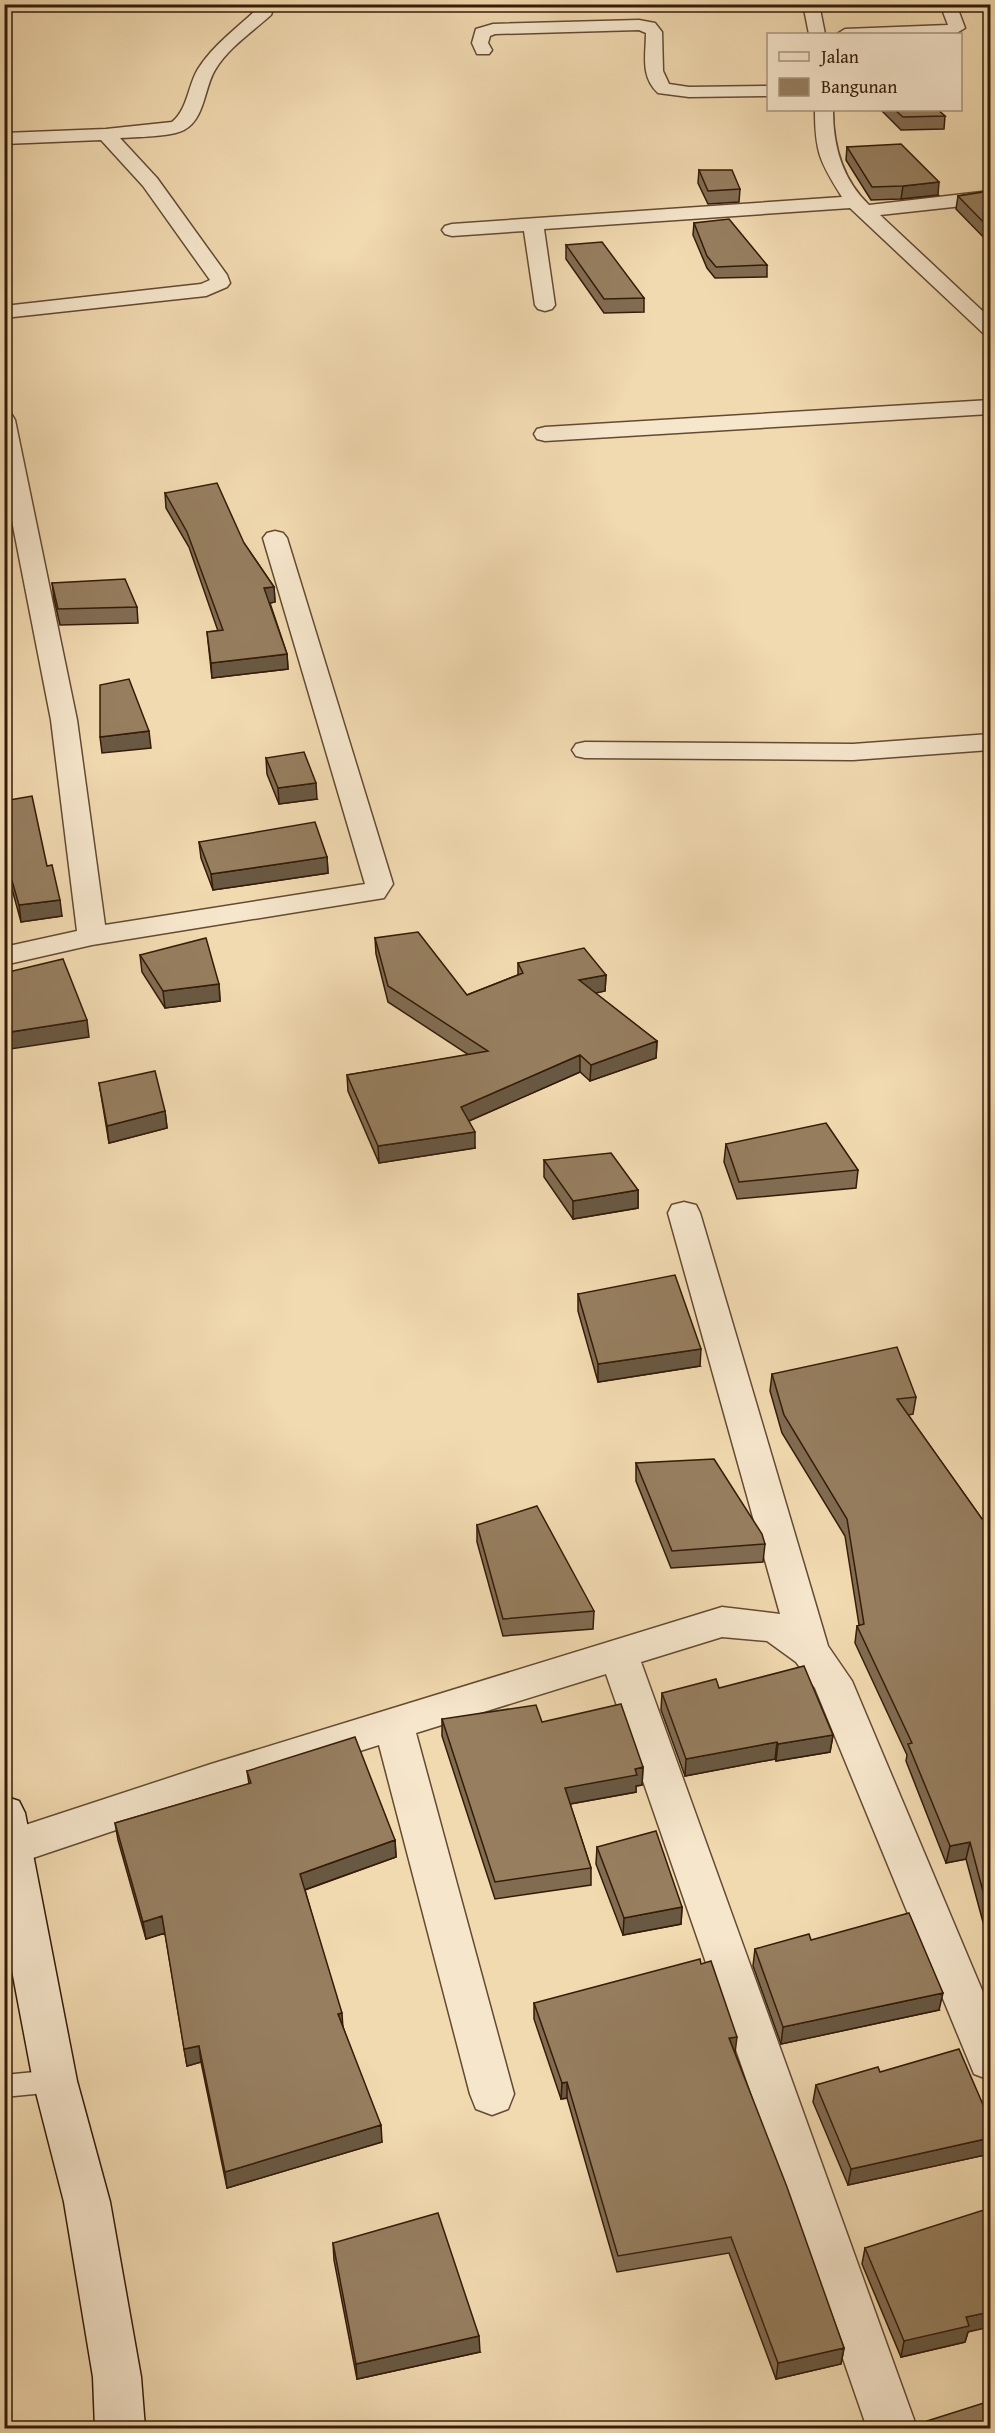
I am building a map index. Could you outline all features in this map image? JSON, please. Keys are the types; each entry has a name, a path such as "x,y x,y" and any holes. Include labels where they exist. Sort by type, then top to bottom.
{"street":[{"path":"4,139 163,129 186,122 205,71 223,48 265,11 267,4"},
{"path":"811,4 817,33"},
{"path":"872,33 953,30 957,28 957,24 948,4"},
{"path":"483,51 480,43 482,33 493,29 639,25 649,27 654,32 653,52 657,81 664,89 689,92 767,91"},
{"path":"824,111 824,137 831,164 859,207 990,329"},
{"path":"4,312 206,290 220,284 220,279 150,182 106,134"},
{"path":"452,230 859,207 990,197"},
{"path":"532,224 545,305"},
{"path":"545,434 990,407"},
{"path":"4,420 64,720 93,936"},
{"path":"4,956 93,936 368,894 378,888 380,884 275,538"},
{"path":"585,750 853,752 990,742"},
{"path":"684,1213 810,1651"},
{"path":"120,2428 117,2377 87,2202 55,2081 8,1830 393,1724 722,1622 775,1627 810,1651 832,1681 990,2060"},
{"path":"619,1655 892,2428"},
{"path":"393,1724 492,2094"}],"lane":[{"path":"4,2086 55,2081"}],"building":[{"path":"896,111 939,111 945,116 903,117"},
{"path":"901,144 939,182 872,187 847,147"},
{"path":"699,170 732,170 740,189 708,191"},
{"path":"990,191 990,229 958,196"},
{"path":"729,219 767,265 716,267 707,256 694,223"},
{"path":"602,242 644,298 604,299 566,245"},
{"path":"217,483 244,543 274,587 264,588 287,654 211,663 207,632 223,630 187,532 165,493"},
{"path":"125,579 137,607 58,609 52,583"},
{"path":"129,679 149,731 100,737 100,685"},
{"path":"304,752 316,783 278,788 266,758"},
{"path":"32,796 47,866 52,865 60,900 19,905 4,853 4,801"},
{"path":"315,822 327,857 211,874 199,842"},
{"path":"418,932 467,995 523,973 518,963 584,948 606,975 579,980 657,1041 591,1065 580,1055 461,1107 475,1132 378,1146 347,1075 488,1051 388,986 375,938"},
{"path":"206,938 219,984 163,991 140,955"},
{"path":"63,959 87,1020 4,1033 4,973"},
{"path":"155,1071 165,1111 107,1126 99,1083"},
{"path":"826,1123 858,1170 739,1182 726,1144"},
{"path":"611,1153 638,1190 573,1201 544,1160"},
{"path":"675,1275 701,1349 598,1364 578,1294"},
{"path":"897,1347 916,1397 897,1399 982,1519 990,1517 990,1918 970,1842 950,1846 908,1744 912,1743 857,1626 864,1624 847,1519 784,1415 772,1374"},
{"path":"714,1459 762,1534 765,1544 672,1551 636,1463"},
{"path":"537,1506 594,1611 503,1619 477,1525"},
{"path":"804,1666 833,1735 778,1744 777,1742 686,1759 662,1693 716,1679 719,1688"},
{"path":"621,1704 643,1767 635,1769 637,1775 565,1788 591,1868 495,1882 442,1719 536,1705 542,1722"},
{"path":"355,1737 395,1840 300,1874 342,2013 338,2014 381,2125 225,2172 199,2046 184,2049 162,1916 143,1922 115,1823 251,1783 247,1771"},
{"path":"656,1831 682,1907 624,1918 597,1847"},
{"path":"909,1913 943,1993 783,2027 755,1949 809,1934 811,1940"},
{"path":"700,1959 701,1964 711,1961 737,2037 729,2038 787,2187 844,2348 778,2363 731,2237 618,2256 567,2082 562,2083 534,2003"},
{"path":"959,2049 990,2121 990,2138 851,2169 816,2085 878,2067 880,2072"},
{"path":"990,2208 990,2312 966,2317 969,2326 904,2341 865,2248"},
{"path":"438,2213 479,2336 356,2364 333,2243"},
{"path":"990,2401 990,2428 930,2428 927,2421"}]}
